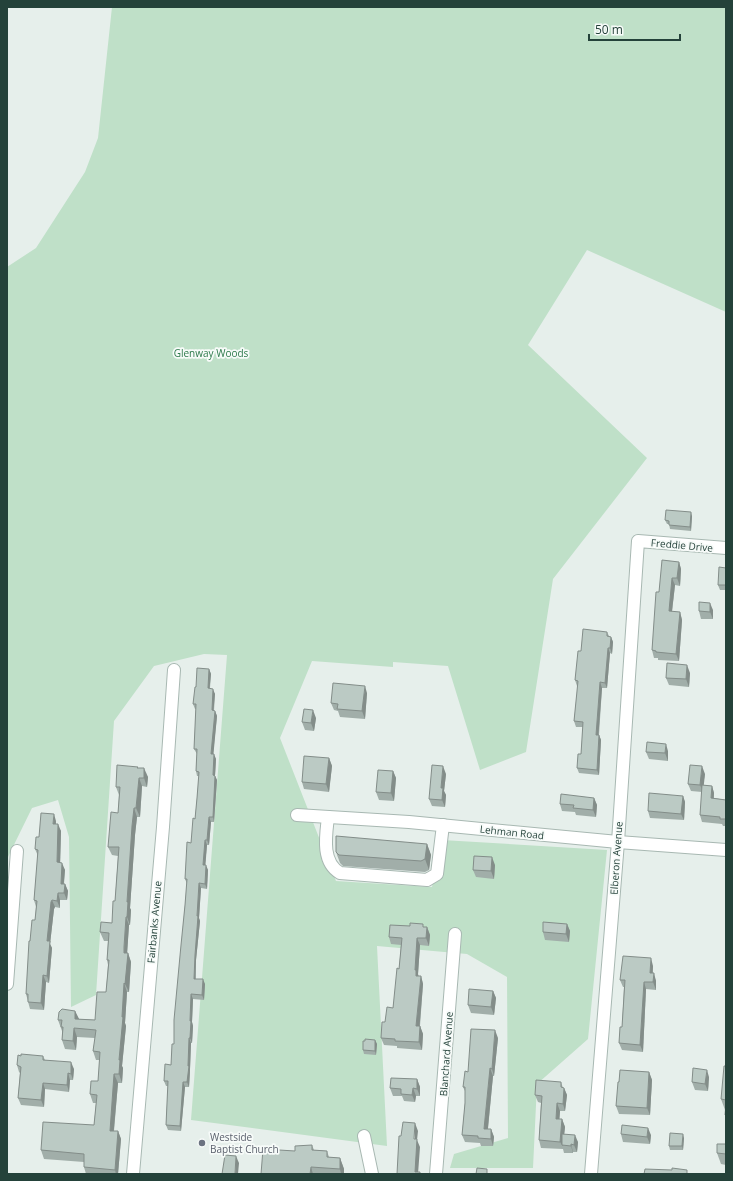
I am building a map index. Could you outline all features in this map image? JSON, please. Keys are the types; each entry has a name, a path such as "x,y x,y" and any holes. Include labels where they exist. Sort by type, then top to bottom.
{"street":[{"name":"Freddie Drive","path":"638,541 726,548"},
{"name":"Elberon Avenue","path":"591,1174 618,842 638,541"},
{"name":"Fairbanks Avenue","path":"133,1174 163,827 174,670"},
{"name":"Lehman Road","path":"298,815 443,825 618,842 726,850"},
{"path":"328,817 326,846 330,863 335,870 340,873 427,880 437,874 443,825"},
{"path":"7,984 18,851"},
{"name":"Blanchard Avenue","path":"436,1174 455,934"},
{"path":"364,1136 372,1174"}],"green space":[{"name":"Glenway Woods","path":"112,7 726,7 726,312 587,250 528,345 647,458 553,579 526,752 480,770 448,666 393,662 393,667 312,661 280,738 336,881 432,887 442,840 607,850 588,1039 537,1084 533,1168 450,1168 454,1154 508,1138 507,977 467,954 377,946 387,1146 191,1120 227,655 204,654 154,666 114,721 96,995 71,1007 69,837 58,800 32,808 7,859 7,267 36,248 85,172 98,138"}],"building":[{"path":"666,510 691,512 690,527 669,525 669,521 665,520"},
{"path":"662,560 679,562 677,578 672,578 669,611 680,612 676,654 656,652 652,650 656,592 659,592"},
{"path":"719,567 726,568 726,585 718,585"},
{"path":"699,602 710,603 710,612 699,611"},
{"path":"583,629 607,632 607,636 611,637 610,648 608,648 605,683 600,682 596,735 599,735 597,770 577,768 578,754 581,754 583,722 574,721 578,681 575,680 578,651 581,651"},
{"path":"667,663 687,665 686,679 666,678"},
{"path":"197,668 209,669 208,688 213,689 212,710 215,711 211,754 214,754 213,775 215,776 213,817 209,817 207,840 205,840 203,865 206,865 205,884 199,883 197,916 194,979 203,979 202,995 191,994 189,1066 187,1082 183,1082 180,1126 166,1125 168,1081 164,1081 165,1064 171,1065 172,1044 174,1044 174,1020 187,879 185,879 187,842 191,843 193,818 195,819 197,798 199,772 196,771 197,749 194,749 196,704 193,704"},
{"path":"333,683 365,686 362,711 337,709 338,704 331,703"},
{"path":"304,709 313,710 311,723 302,722"},
{"path":"647,742 666,744 665,753 646,752"},
{"path":"304,756 329,758 326,784 302,782"},
{"path":"117,765 144,768 144,778 139,778 136,808 134,808 132,826 124,947 124,953 128,953 125,984 124,983 119,1074 114,1074 110,1131 118,1131 115,1170 84,1167 84,1154 41,1150 43,1122 94,1125 97,1095 90,1094 91,1081 98,1081 100,1052 93,1051 96,1030 74,1028 73,1041 62,1040 62,1020 58,1020 59,1012 62,1009 75,1011 75,1019 95,1020 97,992 106,992 109,960 107,960 109,933 100,932 101,922 112,923 113,901 115,901 119,847 108,847 111,812 118,813 120,787 116,787"},
{"path":"432,765 443,766 441,788 443,788 442,800 429,799"},
{"path":"690,765 702,766 700,785 688,784"},
{"path":"378,770 393,771 391,793 376,792"},
{"path":"702,785 712,786 711,798 726,800 726,819 700,815"},
{"path":"649,793 683,796 681,814 648,811"},
{"path":"561,794 594,798 593,810 573,808 574,805 560,804"},
{"path":"41,813 54,814 53,824 58,824 57,862 62,863 61,884 65,884 64,893 58,893 57,901 52,900 51,902 47,941 50,941 47,976 43,975 41,1003 28,1002 28,994 26,994 29,941 32,920 35,920 37,901 34,900 38,850 35,849 36,837 39,837"},
{"path":"336,836 427,844 425,859 421,861 339,855 336,852"},
{"path":"474,856 492,857 491,871 473,870"},
{"path":"543,922 567,924 566,934 543,932"},
{"path":"410,923 423,924 423,927 427,927 426,938 417,938 415,970 416,976 421,976 416,1026 420,1026 419,1042 395,1041 395,1039 381,1038 382,1022 385,1022 387,1007 393,1008 402,938 389,937 390,925 410,926"},
{"path":"623,956 651,958 650,973 654,973 653,982 644,982 640,1045 619,1043 620,1027 622,1027 625,980 620,980"},
{"path":"469,989 493,991 491,1007 468,1005"},
{"path":"471,1029 495,1030 492,1069 490,1068 484,1129 491,1129 491,1139 462,1135 465,1103 465,1087 463,1087 465,1071 468,1072"},
{"path":"365,1039 375,1040 375,1051 363,1050 363,1041 365,1041"},
{"path":"21,1054 43,1056 43,1060 71,1062 71,1074 68,1073 67,1085 43,1083 41,1100 18,1098 21,1067 17,1065 18,1055 21,1056"},
{"path":"724,1066 726,1066 726,1100 721,1099"},
{"path":"693,1068 707,1070 705,1084 692,1082"},
{"path":"620,1070 649,1072 647,1108 616,1106"},
{"path":"391,1078 417,1079 417,1089 413,1088 412,1095 401,1094 401,1089 390,1088"},
{"path":"536,1080 561,1082 561,1087 564,1088 563,1104 557,1103 556,1119 562,1119 560,1142 539,1140 542,1096 535,1095"},
{"path":"403,1122 415,1123 414,1139 417,1139 415,1172 420,1172 420,1174 397,1174 399,1136 401,1136"},
{"path":"622,1125 648,1128 647,1137 621,1134"},
{"path":"670,1133 683,1134 682,1146 669,1146"},
{"path":"562,1134 575,1135 574,1145 562,1145"},
{"path":"717,1144 726,1144 726,1154 717,1153"},
{"path":"312,1145 312,1150 327,1151 327,1157 340,1158 340,1169 311,1167 310,1174 261,1174 263,1149 295,1151 295,1146"},
{"path":"225,1155 236,1156 235,1174 222,1174"},
{"path":"477,1168 487,1169 487,1174 476,1174"},
{"path":"672,1168 687,1170 687,1174 644,1174 645,1169 672,1170"}],"place":[{"name":"Westside Baptist Church","path":"202,1143"}]}
